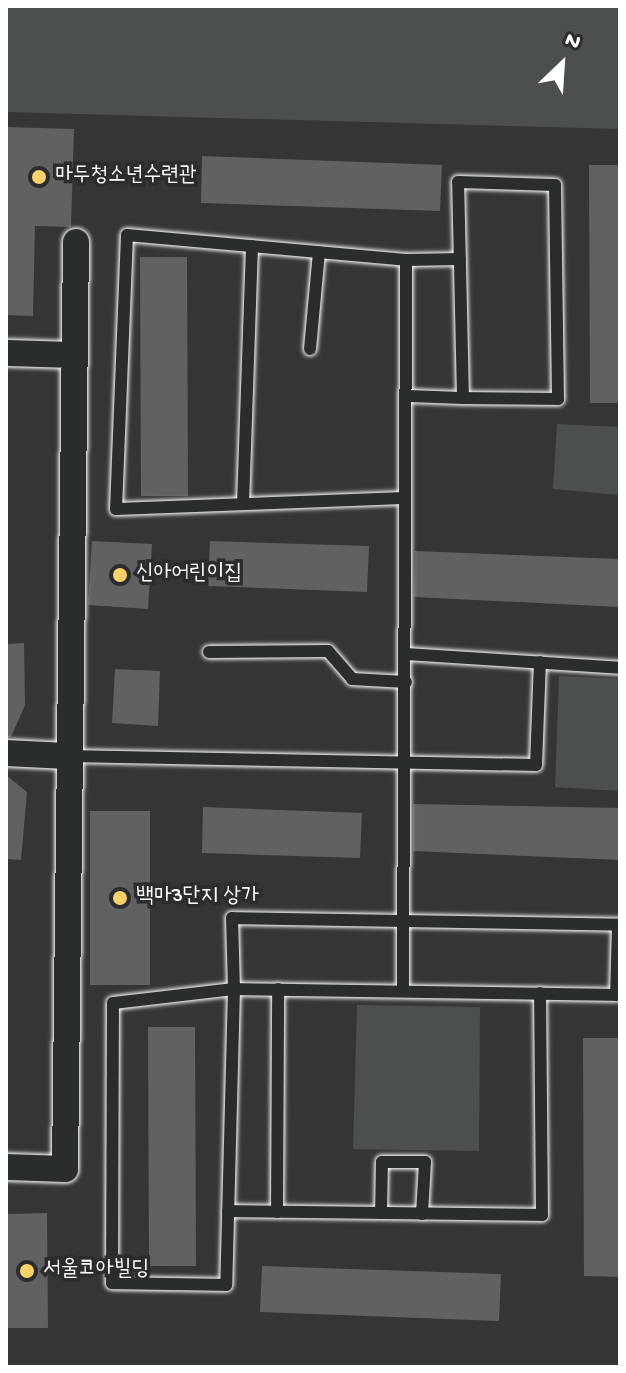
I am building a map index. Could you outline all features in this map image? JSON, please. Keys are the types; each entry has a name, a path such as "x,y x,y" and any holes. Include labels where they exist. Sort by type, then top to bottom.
{"street":[{"path":"6,1167 65,1169 67,756 76,242"},
{"path":"6,353 75,355"},
{"path":"6,753 67,756"}],"lane":[{"path":"407,396 463,398 558,399 555,185 458,182 463,398"},
{"path":"404,498 116,509 127,235 406,260 460,259"},
{"path":"243,504 252,246"},
{"path":"310,349 319,252"},
{"path":"403,990 406,260"},
{"path":"209,652 328,651 352,679 406,682"},
{"path":"406,654 620,668"},
{"path":"67,756 536,765 540,662"},
{"path":"234,989 226,1285 112,1283 113,1003 234,989 616,995 618,925 232,918 234,989"},
{"path":"277,1212 278,989"},
{"path":"228,1211 542,1215 540,993"},
{"path":"381,1213 382,1162 425,1162 422,1214"}],"shaded area":[{"path":"6,6 620,6 620,129 6,112"},
{"path":"557,424 620,427 620,495 553,489"},
{"path":"559,676 620,679 620,791 555,787"},
{"path":"357,1005 480,1007 479,1151 353,1149"}],"building":[{"name":"마두청소년수련관","path":"6,127 74,129 71,227 35,226 33,316 6,315"},
{"path":"202,156 442,165 440,211 201,203"},
{"path":"589,165 620,165 620,403 590,403"},
{"path":"140,257 187,257 188,496 141,496"},
{"name":"신아어린이집","path":"92,541 152,544 148,609 88,605"},
{"path":"210,541 369,546 367,592 208,586"},
{"path":"415,551 620,559 620,607 414,597"},
{"path":"24,643 25,705 11,737 6,737 6,644"},
{"path":"115,669 160,671 158,726 112,723"},
{"path":"6,775 27,792 21,860 6,859"},
{"path":"413,804 620,808 620,860 413,851"},
{"path":"203,807 362,813 360,858 202,853"},
{"name":"백마3단지 상가","path":"90,811 150,811 150,985 90,985"},
{"path":"148,1027 195,1027 196,1266 149,1266"},
{"path":"583,1038 620,1038 620,1277 584,1276"},
{"name":"서울코아빌딩","path":"47,1213 48,1328 6,1328 6,1214"},
{"path":"262,1266 501,1274 499,1321 260,1312"}],"place":[{"name":"마두청소년수련관","path":"39,177"},
{"name":"신아어린이집","path":"120,575"},
{"name":"백마3단지 상가","path":"120,898"},
{"name":"서울코아빌딩","path":"27,1271"}]}
